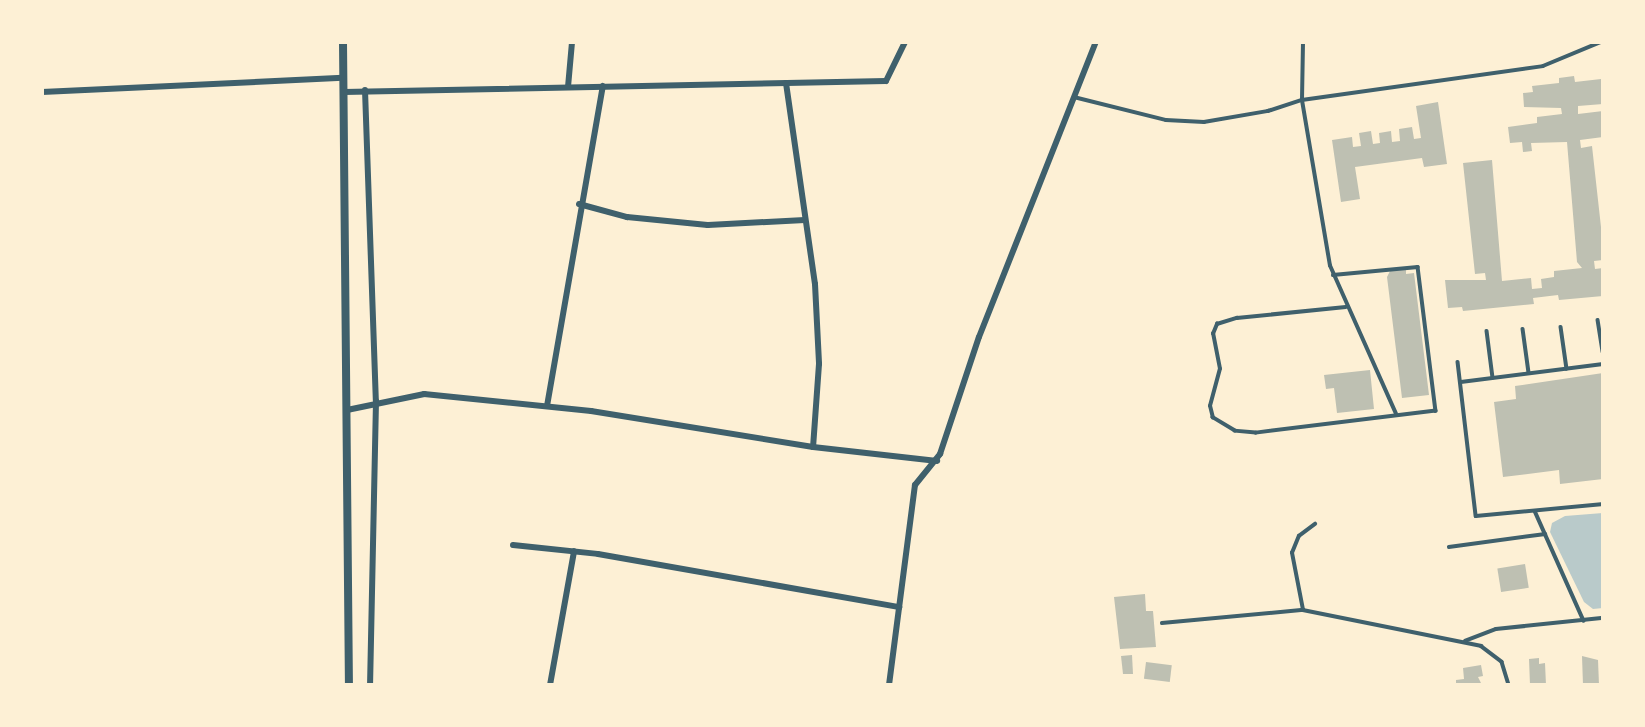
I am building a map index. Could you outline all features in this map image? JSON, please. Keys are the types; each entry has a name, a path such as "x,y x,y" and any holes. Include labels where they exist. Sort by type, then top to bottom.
{"street":[{"path":"343,42 349,685"},
{"path":"568,87 572,42"},
{"path":"344,92 886,81 905,42"},
{"path":"889,685 914,491 937,461 975,347 1096,42"},
{"path":"42,92 344,78"},
{"path":"786,83 805,220 819,364 813,447"},
{"path":"547,406 579,204 603,86"},
{"path":"365,90 376,401 370,685"},
{"path":"579,204 626,217 708,225 805,220"},
{"path":"347,410 376,401 424,394 547,406 813,447 937,461"},
{"path":"513,545 575,551 899,607"},
{"path":"551,685 575,551"}],"lane":[{"path":"1303,42 1302,100 1319,215 1333,275 1345,307 1396,414"},
{"path":"1074,97 1136,116 1204,121 1302,100 1543,66 1601,42"},
{"path":"1333,275 1413,264 1420,269 1436,411 1256,433 1236,431 1213,418 1210,406 1220,369 1213,334 1217,324 1237,318 1345,307"},
{"path":"1598,320 1603,352"},
{"path":"1561,327 1567,369"},
{"path":"1523,329 1530,373"},
{"path":"1487,331 1493,378"},
{"path":"1458,362 1476,516 1603,504"},
{"path":"1461,382 1603,364"},
{"path":"1535,511 1584,621"},
{"path":"1303,610 1292,553 1299,536 1315,524"},
{"path":"1449,547 1545,534"},
{"path":"1161,623 1303,610 1364,625 1465,641 1496,656 1509,685"},
{"path":"1465,641 1496,629 1603,618"}],"shaded area":[{"path":"1603,513 1603,608 1593,609 1584,602 1550,532 1552,523 1565,516"}],"building":[{"path":"1574,76 1575,82 1601,79 1603,85 1603,104 1578,106 1578,114 1603,111 1603,137 1580,140 1581,148 1592,146 1603,245 1603,260 1594,261 1595,269 1603,268 1603,296 1559,300 1558,295 1533,298 1534,304 1463,311 1462,307 1448,308 1445,280 1486,280 1485,273 1475,274 1463,163 1492,160 1502,281 1531,278 1532,289 1542,288 1541,279 1554,277 1554,271 1582,268 1577,262 1567,142 1531,143 1532,151 1523,152 1522,142 1510,143 1508,127 1537,123 1537,117 1562,114 1561,108 1524,107 1523,93 1533,92 1532,86 1559,83 1559,78"},
{"path":"1438,102 1447,164 1424,167 1422,158 1355,167 1360,199 1341,202 1332,140 1352,137 1353,147 1361,146 1359,133 1371,131 1373,144 1380,143 1379,133 1391,131 1392,142 1400,141 1399,129 1412,127 1414,139 1421,138 1416,106"},
{"path":"1406,269 1406,274 1414,273 1429,395 1402,398 1387,277 1390,271"},
{"path":"1370,370 1374,409 1337,413 1334,388 1326,389 1324,375"},
{"path":"1603,373 1603,479 1560,484 1559,470 1503,477 1494,402 1516,399 1515,386"},
{"path":"1525,564 1529,588 1501,592 1497,568"},
{"path":"1145,594 1146,611 1153,611 1156,647 1120,649 1114,597"},
{"path":"1132,655 1133,674 1123,674 1121,656"},
{"path":"1582,656 1598,660 1599,685 1583,685"},
{"path":"1539,658 1539,664 1545,663 1546,685 1530,685 1529,659"},
{"path":"1146,662 1172,665 1170,682 1144,679"},
{"path":"1481,665 1483,676 1478,677 1482,685 1456,685 1456,680 1464,679 1463,668"}]}
